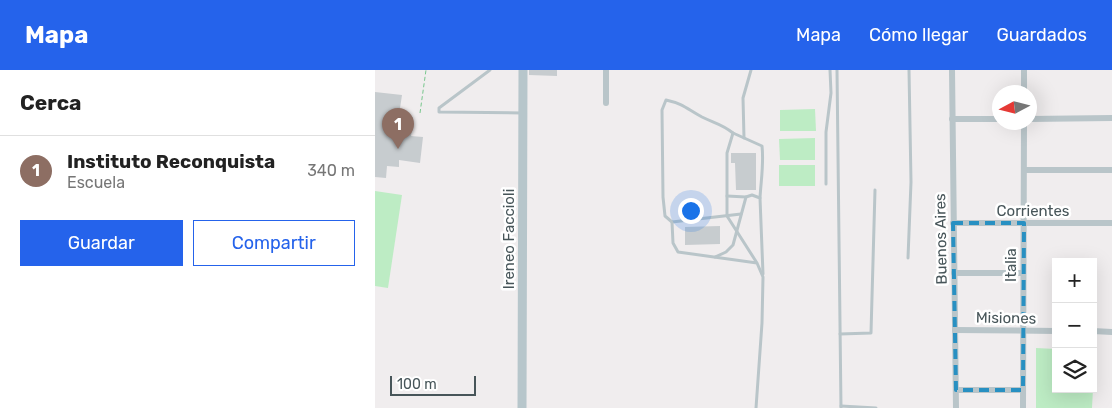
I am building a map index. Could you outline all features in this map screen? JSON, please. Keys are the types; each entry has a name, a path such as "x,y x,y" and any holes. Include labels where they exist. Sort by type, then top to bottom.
{"street":[{"name":"Ireneo Faccioli","path":"522,408 523,70"},
{"path":"606,70 606,103"},
{"name":"Buenos Aires","path":"952,70 956,408"},
{"path":"1024,70 1024,85"},
{"path":"952,118 992,118"},
{"path":"1037,118 1112,118"},
{"name":"Italia","path":"1023,408 1024,130"},
{"path":"1024,170 1112,170"},
{"name":"Corrientes","path":"953,223 1112,223"},
{"path":"954,273 1023,273"},
{"name":"Misiones","path":"955,330 1052,331"},
{"path":"1097,332 1112,332"},
{"path":"956,390 1023,390"}],"lane":[{"path":"490,70 439,108 439,112 523,113"},
{"path":"744,138 743,98 751,70"},
{"path":"826,184 826,132 831,93 830,70"},
{"path":"837,70 841,407 876,408"},
{"path":"908,258 911,182 909,70"},
{"path":"756,408 762,323 763,277 760,198 761,172 764,162 762,146 733,132 720,122 702,117 683,104 666,100 662,110 663,197 665,216 672,222 673,243 678,252 757,263"},
{"path":"733,132 727,153 727,216 757,263 763,277"},
{"path":"840,334 871,334 875,190"},
{"path":"727,196 746,197 752,195 760,198"},
{"path":"715,257 726,252 733,245 746,197"},
{"path":"672,222 741,214"}],"path":[{"path":"420,113 426,70"}],"highlighted area":[{"path":"953,223 1024,223 1023,390 956,390"}],"green space":[{"path":"815,109 816,131 780,131 780,110"},
{"path":"815,138 815,160 780,160 779,139"},
{"path":"779,165 815,165 815,186 779,186"},
{"path":"375,191 402,195 388,288 375,286"},
{"path":"1036,348 1052,349 1052,393 1093,393 1092,408 1036,408"}],"building":[{"path":"529,70 557,70 557,76 529,75"},
{"path":"375,92 402,95 399,115 413,117 411,136 423,137 420,163 399,160 399,167 387,166 386,178 375,177"},
{"path":"731,153 756,153 756,190 736,190 735,163 731,163"},
{"path":"720,226 720,244 685,245 685,227"}],"place":[{"name":"Instituto Reconquista","path":"398,149"}]}
